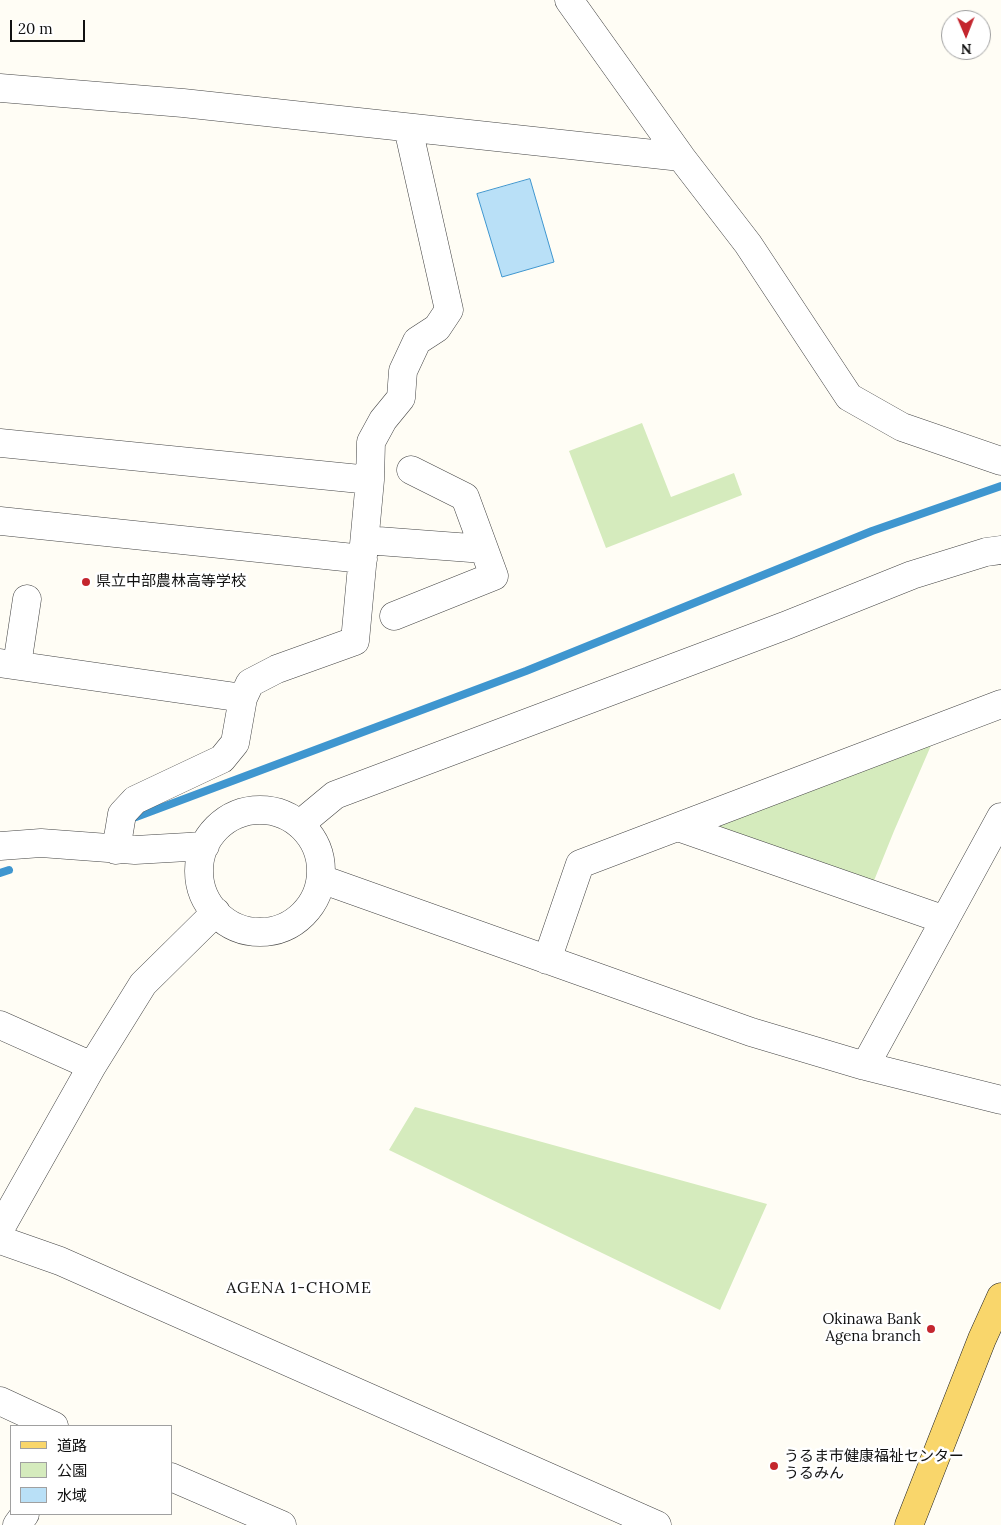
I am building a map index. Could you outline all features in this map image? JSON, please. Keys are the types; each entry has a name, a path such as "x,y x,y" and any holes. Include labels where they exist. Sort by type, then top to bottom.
{"main road":[{"path":"909,1525 982,1338 1001,1297"}],"street":[{"path":"569,0 681,156 748,244 848,397 902,427 1001,461"},
{"path":"0,88 183,103 681,156"},
{"path":"116,850 122,814 135,800 222,759 235,743 243,698 250,683 277,669 355,641 370,480 371,442 383,420 401,398 403,370 417,341 438,328 449,310 408,128"},
{"path":"0,444 370,480"},
{"path":"394,616 494,576 464,496 411,470"},
{"path":"0,521 364,550 484,549"},
{"path":"300,824 335,795 787,625 912,575 986,552 1001,550"},
{"path":"28,599 8,664 243,698"},
{"path":"547,960 580,864 1001,704"},
{"path":"266,810 285,815 300,824 313,840 320,859 321,878 316,898 304,914 288,925 270,931 250,930 231,924 216,912 206,898 200,880 200,862 205,846 215,830 230,818 248,811 266,810"},
{"path":"865,1066 1001,817"},
{"path":"678,827 945,920"},
{"path":"0,846 41,843 135,850 205,846"},
{"path":"321,878 751,1032 865,1066 1001,1100"},
{"path":"0,1229 92,1066 144,984 216,912"},
{"path":"0,1025 92,1066"},
{"path":"0,1240 60,1260 657,1525"},
{"path":"0,1401 52,1425"},
{"path":"172,1477 282,1525"}],"green space":[{"path":"642,423 671,497 734,473 742,495 606,548 569,451"},
{"path":"939,727 869,893 678,827"},
{"path":"415,1107 767,1204 720,1310 389,1150"}],"water":[{"path":"530,179 554,262 502,277 477,194"}],"waterway":[{"path":"136,817 526,671 872,531 1001,486"},
{"path":"0,873 9,870"}],"place":[{"name":"県立中部農林高等学校","path":"86,582"},
{"name":"Okinawa Bank Agena branch","path":"931,1329"},
{"name":"うるま市健康福祉センター うるみん","path":"774,1466"}],"district":[{"name":"AGENA 1-CHOME","path":"299,1288"}]}
